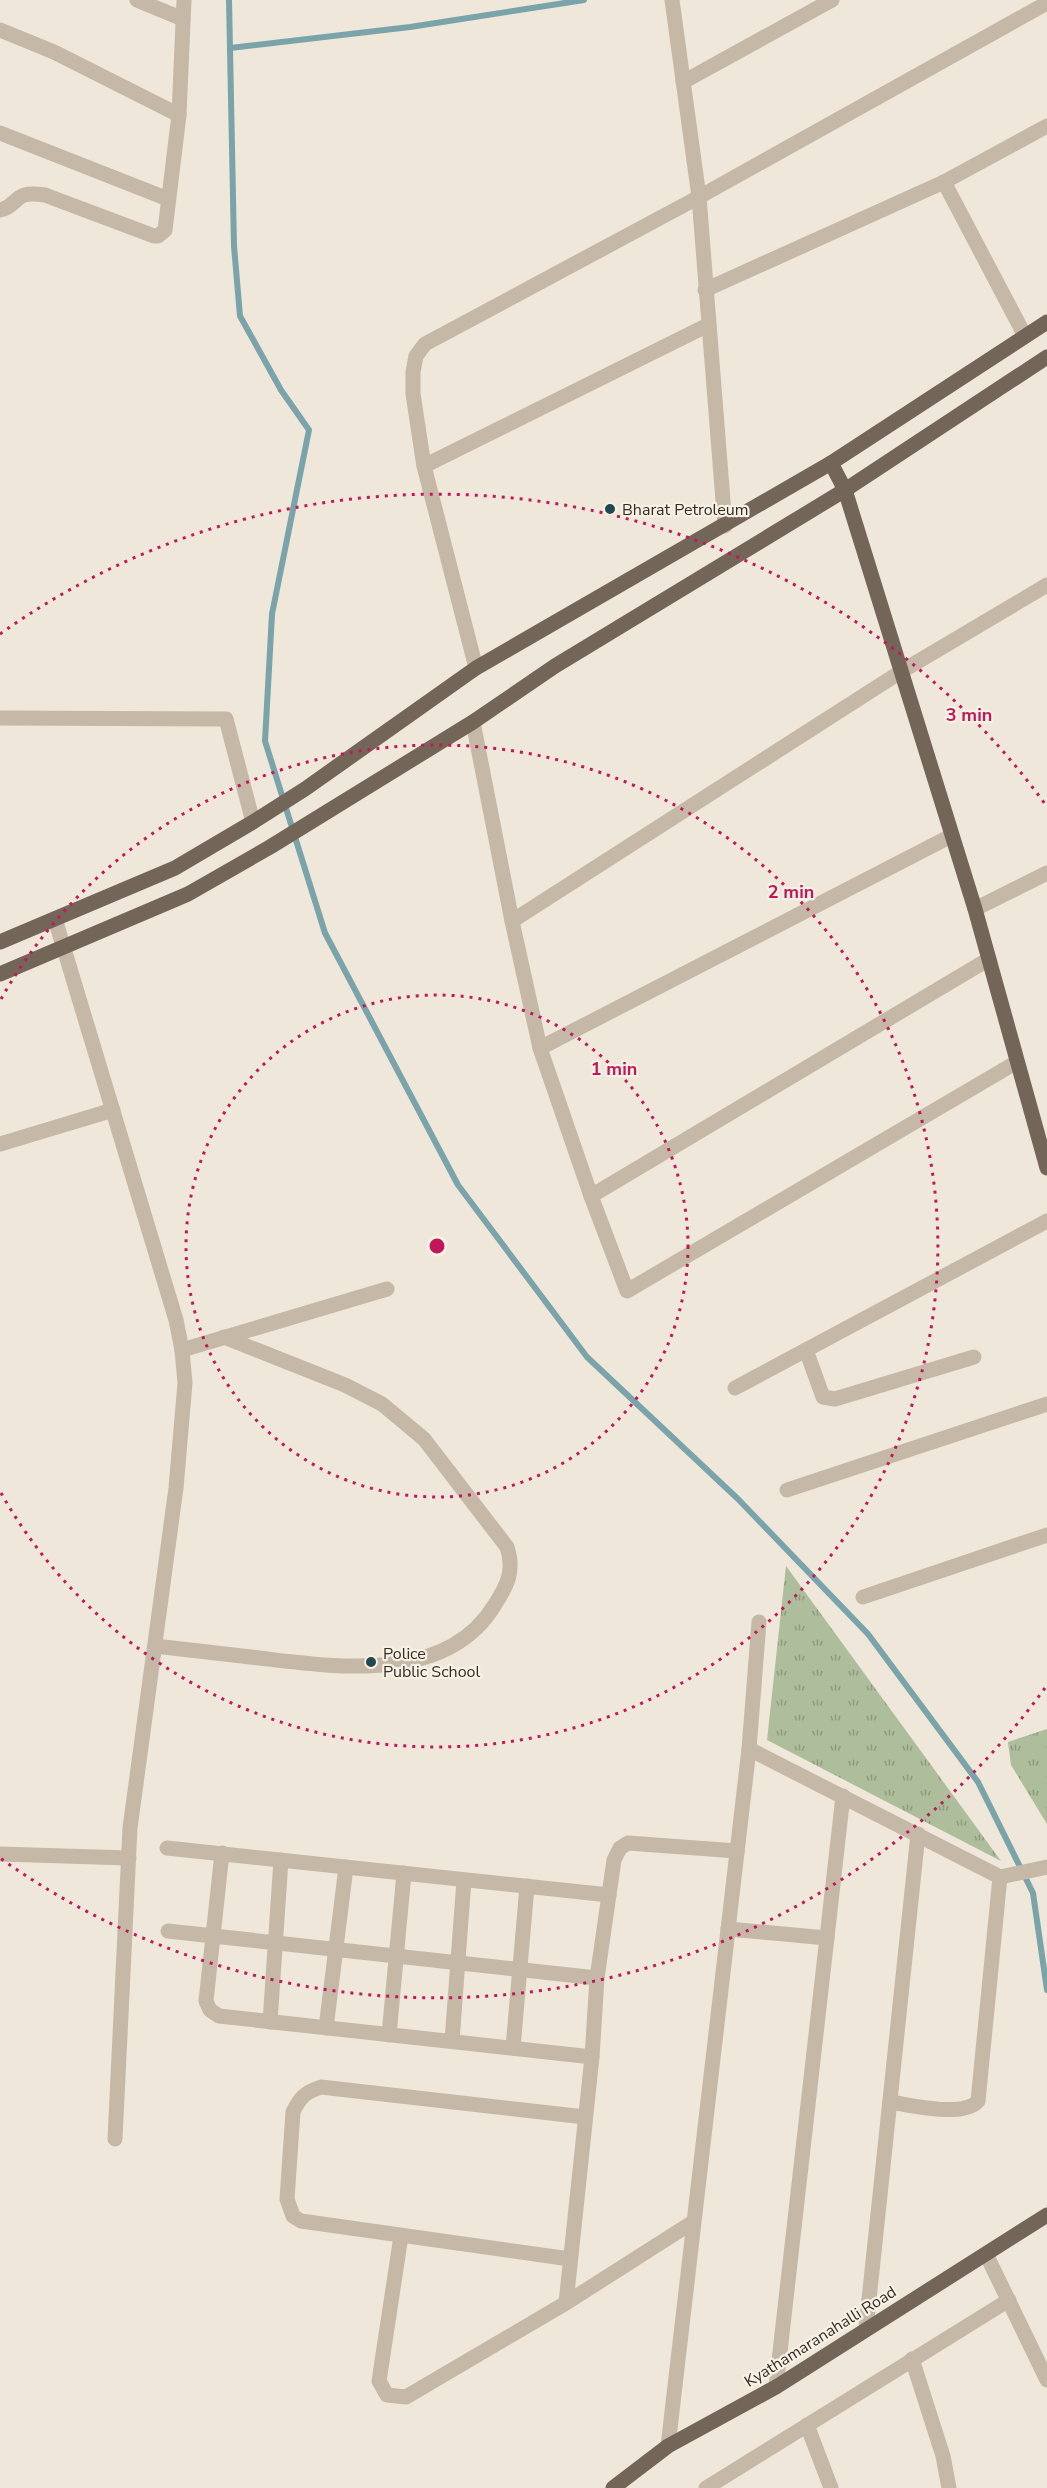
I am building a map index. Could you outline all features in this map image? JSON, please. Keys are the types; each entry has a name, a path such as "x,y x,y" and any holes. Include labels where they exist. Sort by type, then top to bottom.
{"main road":[{"path":"0,942 175,868 254,822 305,789 476,668 831,463 1047,322"},
{"path":"0,974 188,894 270,847 473,722 555,666 845,489 1047,357"},
{"path":"831,463 845,489 975,909 1047,1168"},
{"name":"Kyathamaranahalli Road","path":"612,2488 668,2446 776,2387 1047,2215"}],"street":[{"path":"137,0 183,19"},
{"path":"0,210 8,207 18,196 30,192 45,195 154,236 158,236 165,230 179,115 184,0"},
{"path":"672,0 699,197 725,526"},
{"path":"683,82 832,0"},
{"path":"476,668 424,466 413,394 413,372 416,356 424,344 699,197 1047,3"},
{"path":"0,30 54,52 179,115"},
{"path":"705,290 944,182 1047,126"},
{"path":"0,133 168,199"},
{"path":"944,182 1025,336"},
{"path":"424,466 708,325"},
{"path":"512,921 902,671 1047,585"},
{"path":"0,718 226,719 254,822"},
{"path":"473,722 512,921 540,1048 591,1196 627,1291 1017,1062"},
{"path":"540,1048 951,836"},
{"path":"975,909 1047,873"},
{"path":"55,919 176,1320 182,1350 184,1383 176,1488 130,1828 115,2139"},
{"path":"591,1196 989,958"},
{"path":"0,1144 113,1110"},
{"path":"735,1388 1047,1221"},
{"path":"182,1350 387,1289"},
{"path":"155,1646 315,1665 379,1666 412,1661 446,1649 471,1633 490,1613 506,1587 511,1572 511,1558 507,1547 424,1439 382,1404 345,1385 224,1337"},
{"path":"806,1350 821,1391 827,1399 835,1399 974,1358"},
{"path":"787,1490 1047,1404"},
{"path":"863,1597 1047,1536"},
{"path":"668,2446 749,1749 759,1622"},
{"path":"749,1749 918,1834 1014,1874 1047,1867"},
{"path":"776,2387 843,1796"},
{"path":"866,2328 918,1834"},
{"path":"566,2303 592,2057 597,1978 614,1860 620,1848 628,1843 737,1851"},
{"path":"167,1848 609,1894"},
{"path":"222,1853 206,2001 210,2010 219,2016 592,2057"},
{"path":"0,1854 129,1858"},
{"path":"270,2022 281,1860"},
{"path":"326,2028 346,1867"},
{"path":"390,2035 404,1873"},
{"path":"890,2102 957,2110 974,2106 978,2101 1014,1874"},
{"path":"452,2041 464,1880"},
{"path":"513,2048 527,1886"},
{"path":"728,1929 827,1938"},
{"path":"168,1931 597,1978"},
{"path":"570,2259 401,2236 301,2220 293,2216 287,2199 293,2112 299,2099 307,2092 321,2087 585,2117"},
{"path":"401,2236 379,2381 387,2395 406,2397 566,2303 693,2222"},
{"path":"986,2254 1047,2380"},
{"path":"706,2488 1010,2300"},
{"path":"912,2359 943,2456 949,2488"},
{"path":"807,2425 831,2488"}],"green space":[{"path":"786,1566 1001,1861 767,1740"},
{"path":"1047,1729 1047,1824 1011,1765 1008,1742"}],"waterway":[{"path":"229,0 234,246 240,316 281,390 309,430 272,614 265,741 325,933 458,1185 587,1357 738,1499 868,1634 978,1782 1033,1893 1047,1990"},
{"path":"230,48 410,27 584,0"}],"place":[{"name":"Bharat Petroleum","path":"610,509"},
{"name":"Police Public School","path":"371,1662"}]}
